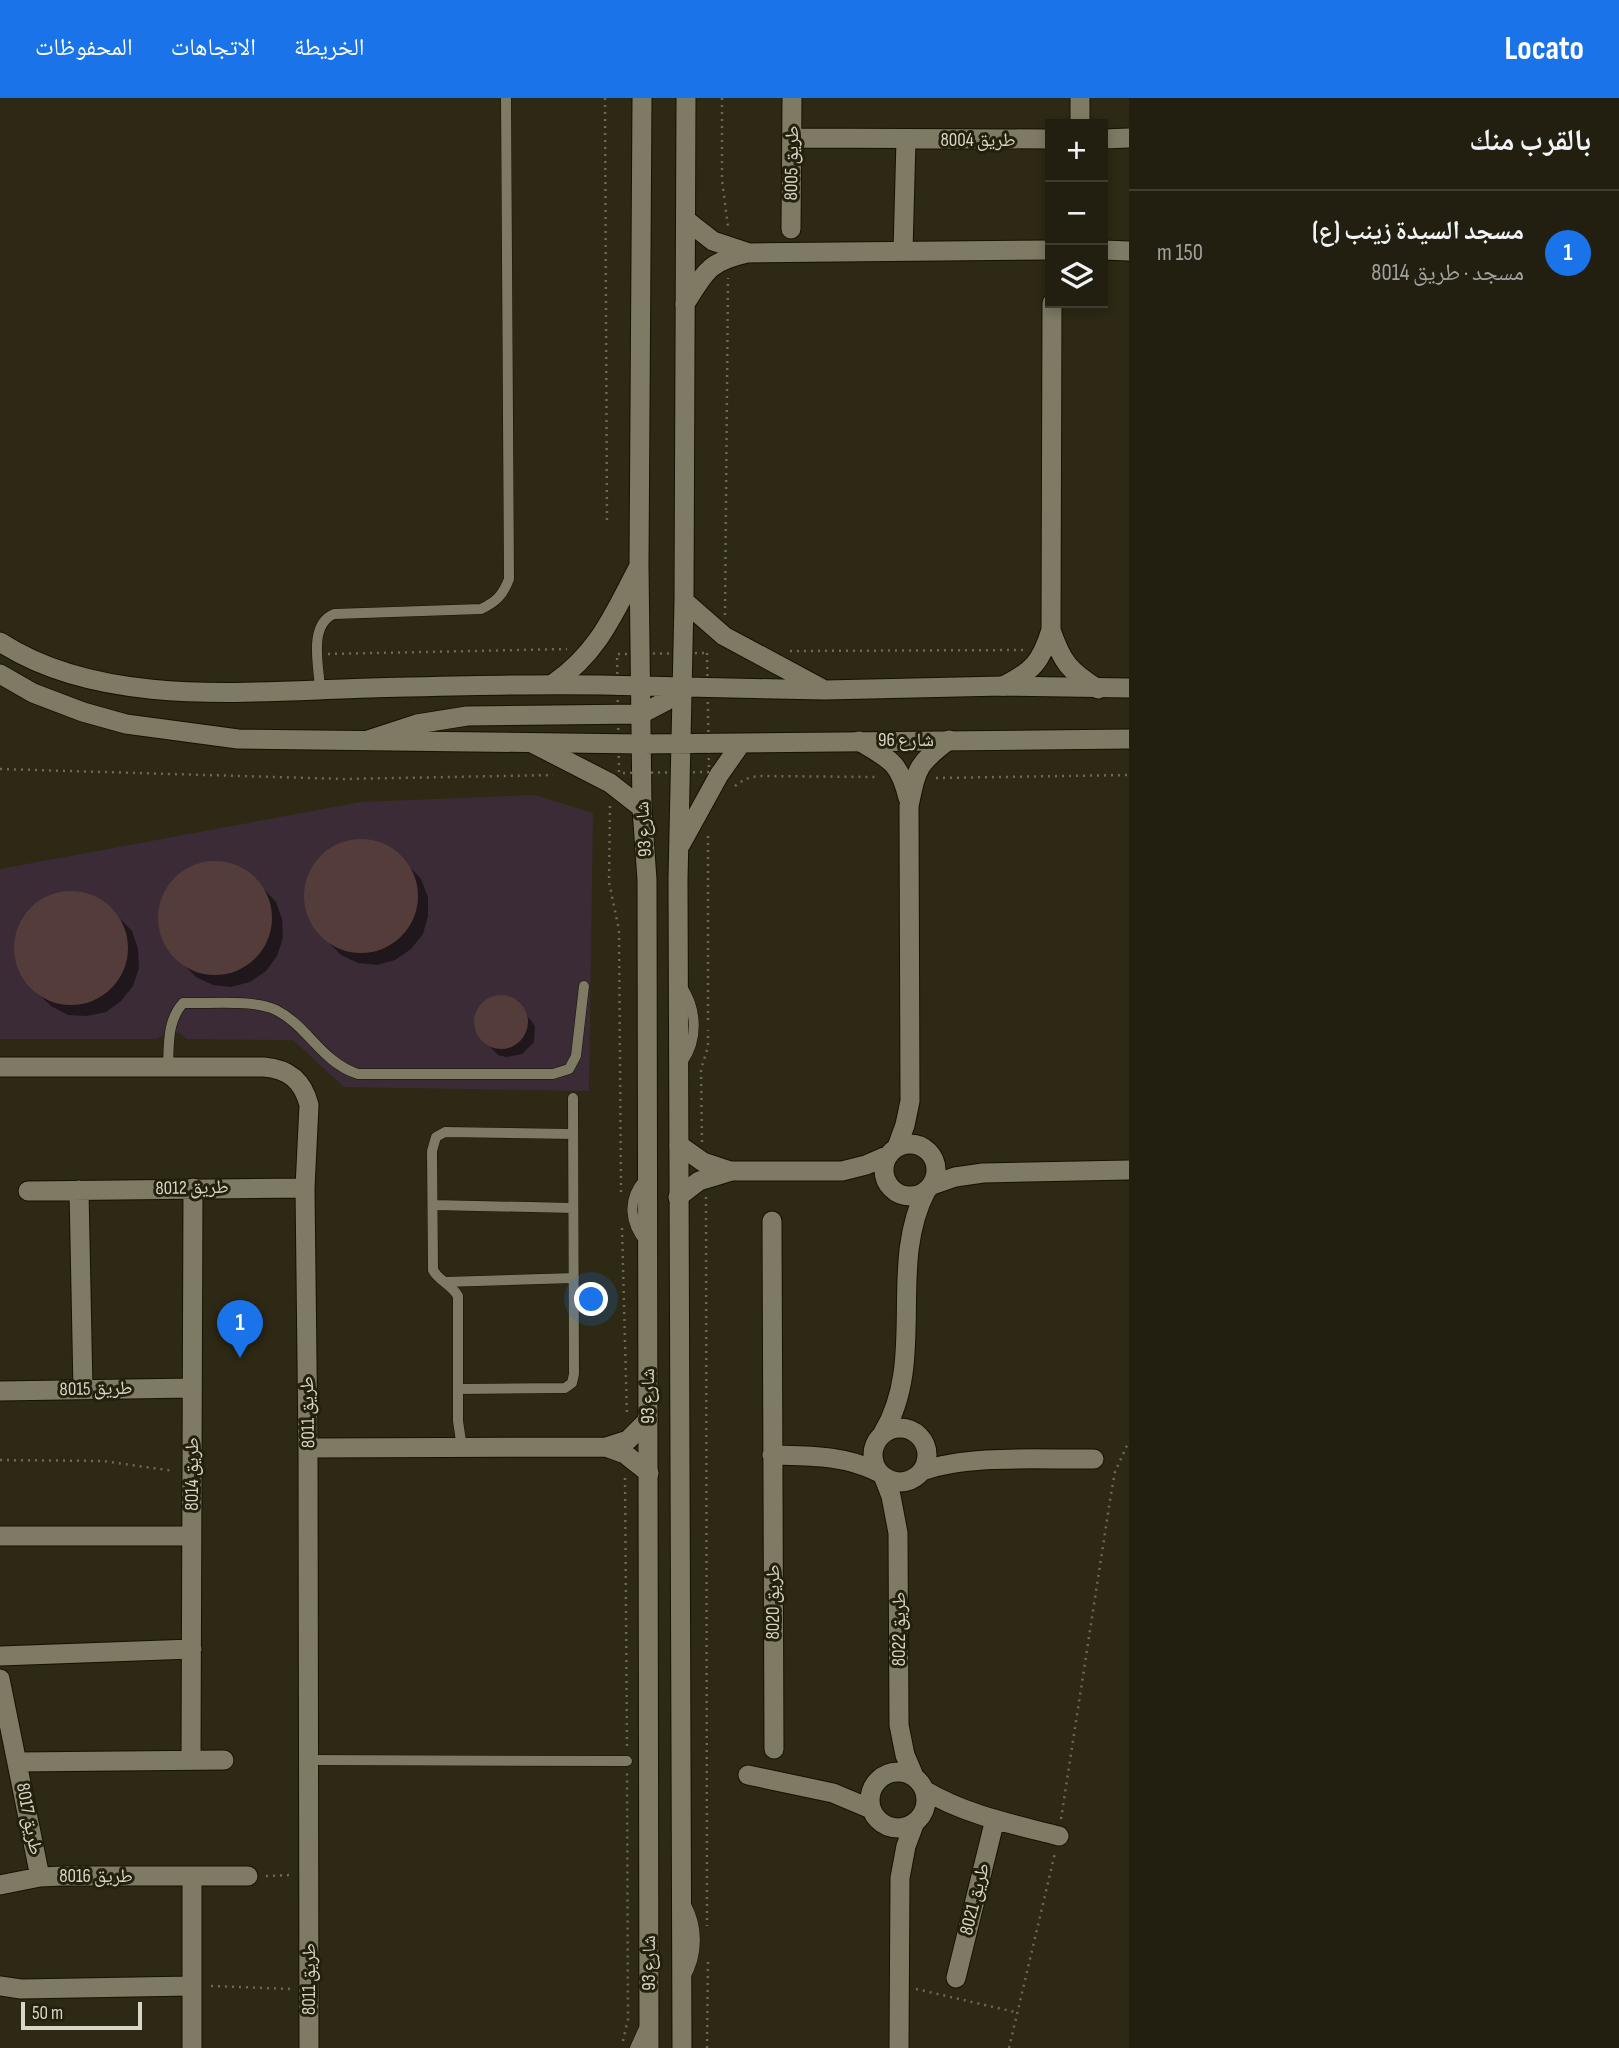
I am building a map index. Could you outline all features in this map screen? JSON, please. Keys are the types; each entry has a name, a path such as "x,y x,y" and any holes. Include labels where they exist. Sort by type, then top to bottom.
{"street":[{"name":"شارع 93","path":"642,98 639,565 642,808 647,880 649,2048"},
{"name":"شارع 93","path":"682,2048 678,848 684,601 686,98"},
{"name":"طريق 8005","path":"791,229 792,98"},
{"path":"1080,98 1080,119"},
{"name":"طريق 8004","path":"793,138 1045,139"},
{"path":"1108,139 1129,138"},
{"path":"903,251 906,140"},
{"path":"686,220 704,236 735,253 1045,250"},
{"path":"1108,250 1129,251"},
{"path":"685,304 708,269 735,253"},
{"path":"1003,686 1033,668 1045,649 1051,630 1052,308"},
{"path":"554,683 572,671 600,638 639,565"},
{"path":"684,601 724,636 825,690"},
{"path":"1051,630 1062,659 1084,680 1098,688"},
{"path":"0,642 50,667 144,690 251,691 554,683 825,690 1003,686 1129,688"},
{"name":"شارع 96","path":"0,674 33,693 83,712 126,724 238,739 682,745 1129,739"},
{"path":"368,740 417,724 467,716 641,713 667,701 683,685"},
{"path":"909,1251 903,1209 884,1171 905,1125 910,1101 909,778 949,740"},
{"path":"859,741 893,763 909,778"},
{"path":"534,744 610,783 642,808"},
{"path":"678,848 719,775 740,745"},
{"name":"طريق 8011","path":"0,1067 264,1066 289,1073 306,1093 309,1105 305,1188 309,2048"},
{"path":"881,1475 872,1458 894,1410 902,1381 909,1251 915,1218 936,1172 935,1159 928,1151 910,1101"},
{"path":"679,1145 704,1170 842,1171 866,1165 893,1151 916,1144 948,1164 983,1173"},
{"path":"678,1197 704,1170"},
{"path":"842,1171 911,1196 955,1177 983,1173 1129,1170"},
{"name":"طريق 8014","path":"191,1760 193,1188"},
{"name":"طريق 8012","path":"28,1191 305,1188"},
{"path":"79,1190 83,1390"},
{"name":"طريق 8020","path":"772,1221 774,1749"},
{"path":"902,1381 909,1416 920,1439 926,1463 920,1474"},
{"name":"طريق 8015","path":"0,1391 192,1388"},
{"path":"308,1448 606,1447 628,1440 648,1420"},
{"path":"831,1456 899,1428 977,1461"},
{"path":"606,1447 634,1459 649,1473"},
{"path":"772,1455 831,1456 861,1464 900,1483 942,1465 977,1461 1094,1459"},
{"name":"طريق 8022","path":"898,1533 904,1503 920,1474"},
{"name":"طريق 8022","path":"881,1475 891,1496 898,1533 899,1725 905,1755 919,1783"},
{"path":"0,1536 192,1536"},
{"path":"0,1656 192,1648"},
{"name":"طريق 8017","path":"0,1679 40,1877"},
{"name":"طريق 8022","path":"878,1780 891,1758 899,1725"},
{"path":"17,1762 224,1760"},
{"path":"832,1793 854,1791 897,1771 950,1804 986,1817 1059,1836"},
{"path":"748,1775 832,1793 899,1828 917,1820 948,1814 986,1817"},
{"path":"878,1780 869,1801 893,1846 900,1878"},
{"path":"899,2048 900,1878 906,1846 924,1810 919,1783"},
{"name":"طريق 8021","path":"956,1978 986,1817"},
{"path":"192,1876 192,2048"},
{"name":"طريق 8016","path":"0,1885 40,1877 248,1876"},
{"path":"0,1986 30,1989 192,1986"}],"lane":[{"path":"320,689 318,630 321,623 334,614 481,609 494,603 504,593 509,579 506,98"},
{"path":"168,1067 169,1032 175,1012 183,1003 263,1005 288,1017 334,1063 358,1074 553,1074 569,1069 576,1056 584,986"},
{"path":"459,1389 565,1388 572,1383 573,1098"},
{"path":"462,1448 458,1421 458,1296 453,1287 437,1278 433,1270 432,1151 436,1137 445,1132 573,1134"},
{"path":"433,1205 573,1208"},
{"path":"444,1282 574,1278"},
{"path":"308,1760 627,1761"},
{"path":"635,2048 649,2020"}],"path":[{"path":"605,98 607,524"},
{"path":"722,98 722,180 735,253 724,636"},
{"path":"318,654 570,649"},
{"path":"779,651 1045,649"},
{"path":"0,769 344,779 558,775"},
{"path":"733,788 745,779 758,776 909,778 1129,775"},
{"path":"606,801 611,807 609,882 619,930 621,1198"},
{"path":"708,1934 704,1170 701,1069 708,1047 709,830"},
{"path":"621,1224 628,1440"},
{"path":"1009,2048 1059,1836 1111,1494 1115,1472 1129,1441"},
{"path":"0,1460 103,1461 181,1472"},
{"path":"248,1876 309,1875"},
{"path":"707,2048 708,1948"},
{"path":"192,1986 309,1990"},
{"path":"899,1986 1016,2013"}],"shaded area":[{"path":"535,795 593,813 589,1091 344,1087 293,1040 187,1039 180,1033 170,1032 156,1039 0,1039 0,869 361,802"}],"building":[{"path":"361,839 383,843 402,855 414,874 418,896 414,918 402,937 383,949 361,953 339,949 320,937 308,918 304,896 308,874 320,855 339,843"},
{"path":"215,861 237,865 256,877 268,896 272,918 268,940 256,959 237,971 215,975 193,971 174,959 162,940 158,918 162,896 174,877 193,865"},
{"path":"71,891 93,895 112,907 124,926 128,948 124,970 112,989 93,1001 71,1005 49,1001 30,989 18,970 14,948 18,926 30,907 49,895"},
{"path":"506,995 516,999 524,1007 528,1022 524,1037 516,1045 496,1049 486,1045 478,1037 474,1017 478,1007 486,999"}],"place":[{"name":"مسجد السيدة زينب (ع)","path":"240,1358"}]}
